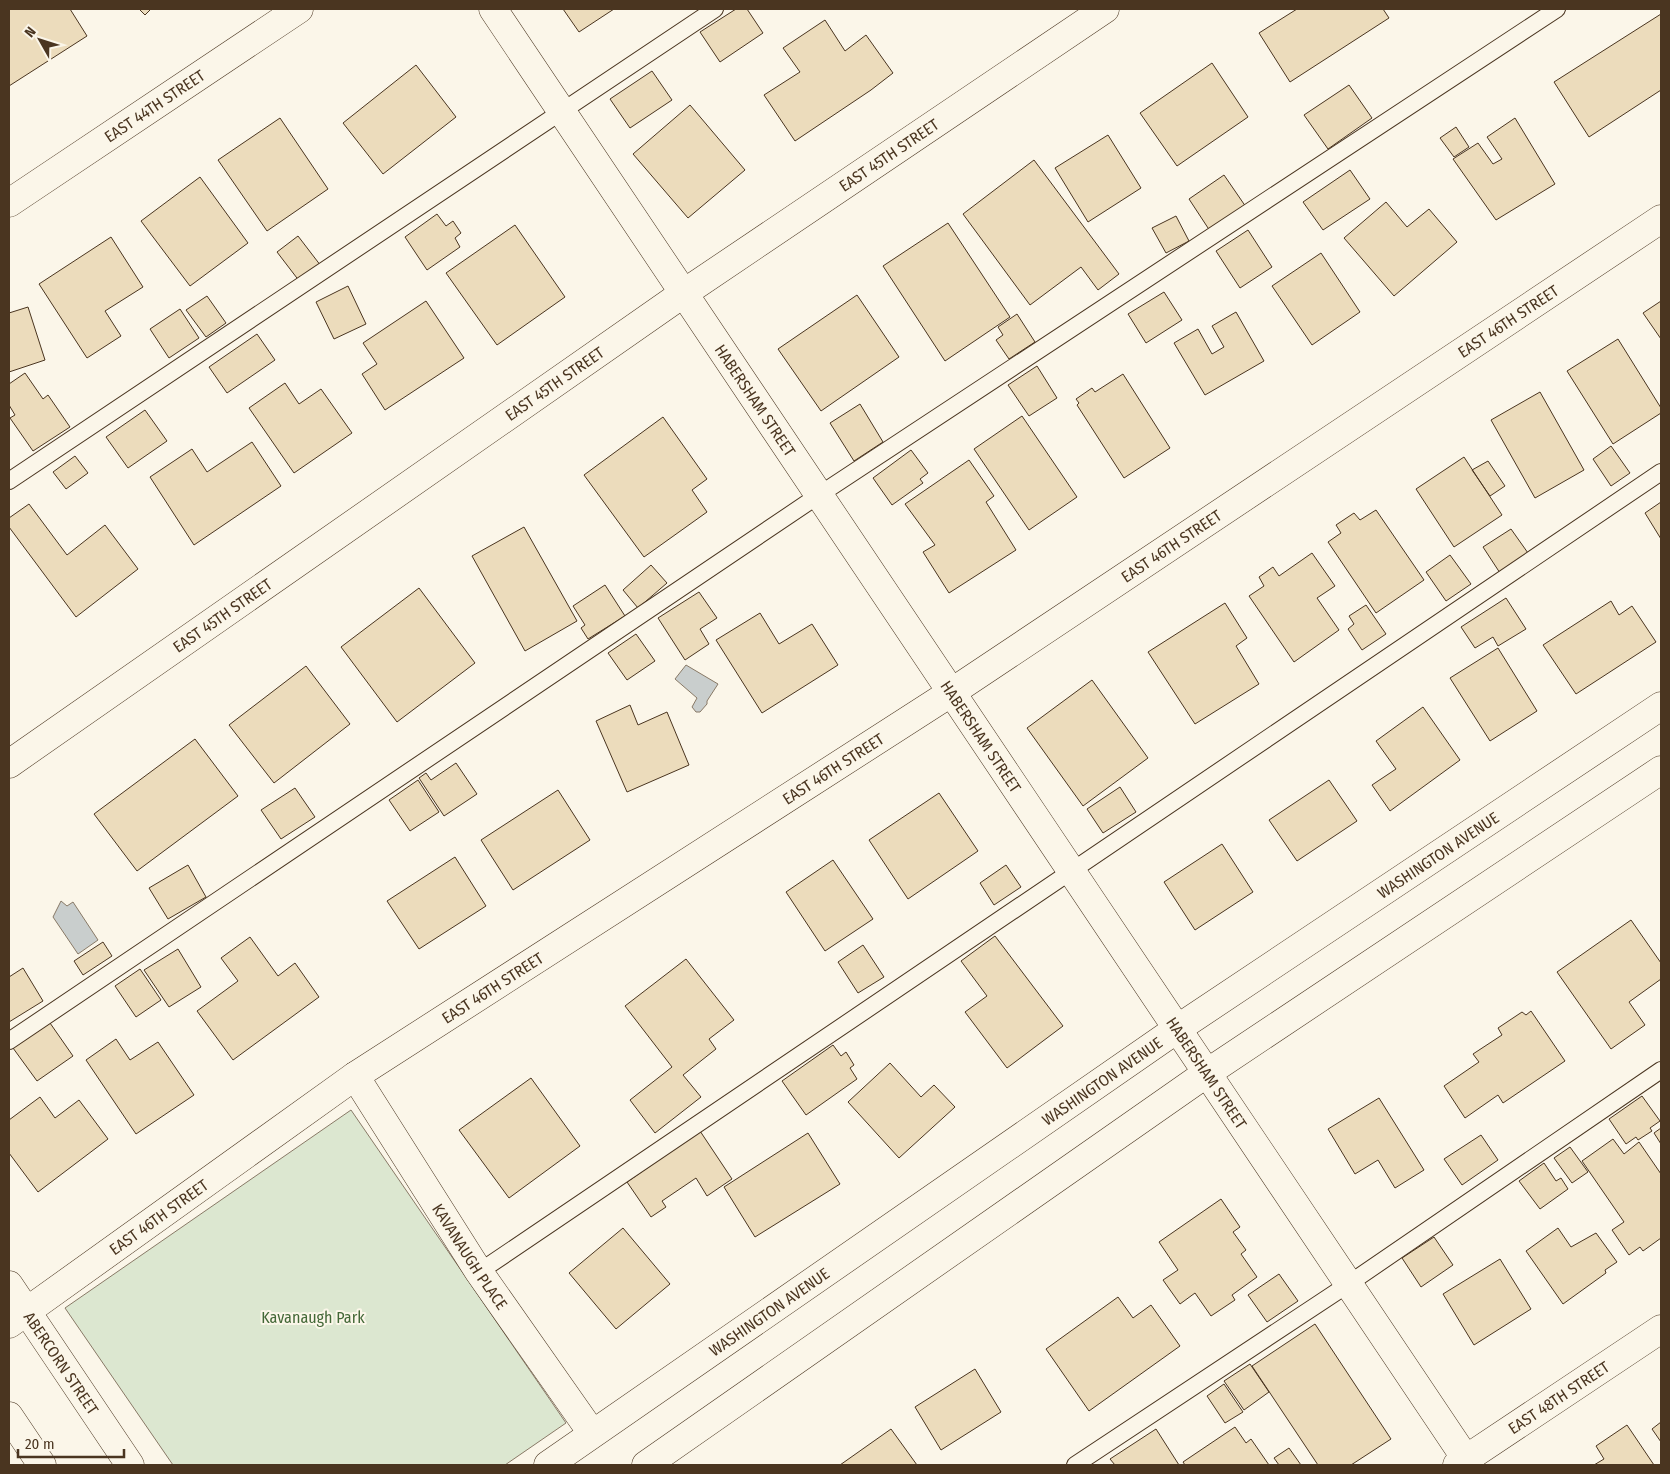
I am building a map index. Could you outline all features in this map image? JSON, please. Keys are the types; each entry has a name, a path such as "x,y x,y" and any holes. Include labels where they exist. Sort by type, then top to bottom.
{"street":[{"name":"EAST 44TH STREET","path":"9,203 299,9"},
{"name":"HABERSHAM STREET","path":"493,9 1347,1282 1464,1463"},
{"name":"EAST 45TH STREET","path":"9,764 684,292 1106,9"},
{"name":"EAST 46TH STREET","path":"18,1318 355,1076 952,692 1661,219"},
{"name":"WASHINGTON AVENUE","path":"548,1465 1176,1029 1661,706"},
{"path":"646,1465 1207,1073 1661,770"},
{"name":"KAVANAUGH PLACE","path":"355,1076 479,1272 592,1433"},
{"name":"ABERCORN STREET","path":"9,1285 18,1318 130,1465"},
{"name":"EAST 48TH STREET","path":"1464,1463 1661,1329"},
{"path":"9,1416 42,1465"}],"lane":[{"path":"9,482 715,9"},
{"path":"9,1042 819,495 1557,9"},
{"path":"479,1272 1661,472"},
{"path":"1075,1465 1661,1070"}],"green space":[{"name":"Kavanaugh Park","path":"351,1110 566,1423 505,1465 173,1465 65,1308"}],"shaded area":[{"path":"686,665 718,684 707,704 700,712 696,712 692,707 697,698 675,679"},
{"path":"61,901 67,906 73,902 98,940 78,954 53,917"}],"building":[{"path":"9,9 70,9 87,36 9,86"},
{"path":"139,9 151,9 145,15"},
{"path":"563,9 614,9 579,32"},
{"path":"736,9 747,9 763,33 720,62 700,32"},
{"path":"1297,9 1383,9 1389,18 1290,82 1259,33"},
{"path":"1661,14 1661,90 1589,137 1554,82"},
{"path":"825,20 845,51 866,35 893,73 795,141 764,95 800,72 783,48"},
{"path":"1212,63 1248,117 1177,166 1140,113"},
{"path":"416,65 456,117 383,174 343,123"},
{"path":"652,71 672,100 630,128 610,99"},
{"path":"1349,85 1372,118 1328,149 1304,115"},
{"path":"690,105 745,170 688,218 633,154"},
{"path":"280,118 328,189 267,231 218,160"},
{"path":"1515,118 1555,184 1496,220 1453,159 1478,143 1493,164 1502,159 1487,137"},
{"path":"1456,127 1469,147 1454,157 1440,138"},
{"path":"1108,135 1141,188 1088,222 1055,168"},
{"path":"1034,160 1119,274 1098,290 1081,267 1030,305 963,214"},
{"path":"1350,170 1370,199 1323,230 1303,202"},
{"path":"1224,175 1246,207 1210,231 1189,199"},
{"path":"200,177 248,243 190,286 141,221"},
{"path":"1386,202 1407,227 1429,209 1457,242 1394,296 1344,238"},
{"path":"437,214 446,226 453,221 461,233 455,238 460,247 427,270 405,237"},
{"path":"1176,216 1189,241 1166,253 1152,228"},
{"path":"948,223 1010,317 945,361 883,266"},
{"path":"515,225 565,297 497,345 446,273"},
{"path":"1248,230 1272,267 1240,288 1216,251"},
{"path":"298,236 321,266 300,282 277,252"},
{"path":"111,237 143,287 105,311 121,336 87,358 39,284"},
{"path":"1321,253 1360,312 1312,345 1272,286"},
{"path":"348,286 366,324 334,339 316,302"},
{"path":"1164,292 1182,320 1146,343 1128,314"},
{"path":"857,295 899,357 821,411 778,349"},
{"path":"207,296 226,323 206,337 186,310"},
{"path":"426,301 464,358 385,410 362,374 377,364 363,343"},
{"path":"1661,301 1661,339 1643,313"},
{"path":"28,307 45,360 9,372 9,313"},
{"path":"180,309 199,338 169,358 150,329"},
{"path":"1236,312 1264,361 1205,395 1174,343 1198,329 1212,354 1224,347 1212,326"},
{"path":"1017,314 1035,342 1009,359 996,340 1003,335 998,327"},
{"path":"257,334 275,360 227,393 209,367"},
{"path":"1618,339 1661,408 1661,413 1613,444 1567,371"},
{"path":"1037,366 1057,398 1029,416 1008,385"},
{"path":"25,373 43,399 48,395 70,427 33,451 10,418 15,415 9,405 9,384"},
{"path":"1123,374 1170,448 1124,478 1077,405 1079,403 1076,399 1092,388 1095,392"},
{"path":"285,383 299,404 321,389 352,433 294,473 249,408"},
{"path":"1540,392 1584,470 1535,498 1491,420"},
{"path":"860,404 883,442 854,461 830,423"},
{"path":"145,410 167,441 128,468 106,437"},
{"path":"1022,416 1077,497 1029,530 974,449"},
{"path":"663,417 707,479 692,490 707,512 644,557 584,475"},
{"path":"252,442 281,486 194,545 150,477 192,449 207,472"},
{"path":"1611,446 1630,473 1611,486 1593,459"},
{"path":"911,450 928,473 920,479 923,483 892,505 873,478"},
{"path":"75,456 88,473 66,489 53,472"},
{"path":"1464,457 1502,515 1454,547 1416,489"},
{"path":"969,460 994,496 986,502 1016,550 949,593 923,552 935,545 905,504"},
{"path":"1488,461 1505,486 1490,496 1472,470"},
{"path":"1661,502 1661,539 1645,513"},
{"path":"29,504 67,555 105,525 138,569 76,617 9,527 9,518"},
{"path":"1376,510 1424,580 1376,613 1328,542 1341,533 1336,525 1354,513 1360,520"},
{"path":"524,527 577,621 525,651 472,556"},
{"path":"1511,529 1528,553 1500,573 1483,547"},
{"path":"1312,553 1335,586 1317,598 1339,630 1294,662 1249,596 1264,586 1259,577 1273,567 1279,576"},
{"path":"1450,555 1471,584 1446,601 1426,572"},
{"path":"651,565 667,583 638,608 623,590"},
{"path":"605,585 625,616 588,639 581,628 585,625 573,606"},
{"path":"419,588 475,663 397,722 341,647"},
{"path":"699,592 717,618 700,629 709,644 685,660 658,618"},
{"path":"1506,598 1526,629 1498,646 1493,637 1475,648 1461,627"},
{"path":"1611,601 1619,615 1632,606 1656,642 1576,694 1543,645"},
{"path":"1225,603 1247,638 1236,646 1259,684 1195,724 1148,652"},
{"path":"1366,605 1386,634 1362,650 1348,629 1354,624 1349,616"},
{"path":"760,613 779,644 812,624 838,665 762,713 716,640"},
{"path":"636,634 655,661 627,680 608,653"},
{"path":"1498,648 1537,711 1490,741 1450,678"},
{"path":"306,666 350,724 274,783 229,725"},
{"path":"1092,680 1148,758 1083,806 1027,728"},
{"path":"630,705 638,725 667,712 689,765 627,792 596,721"},
{"path":"1423,707 1460,760 1390,811 1372,785 1396,769 1376,741"},
{"path":"195,739 238,796 137,871 94,814"},
{"path":"456,763 477,794 444,816 419,778 426,773 431,780"},
{"path":"418,780 439,812 410,831 389,800"},
{"path":"1329,780 1357,821 1297,861 1269,820"},
{"path":"1120,787 1136,812 1103,833 1087,809"},
{"path":"295,788 315,817 281,839 261,810"},
{"path":"558,790 590,840 513,890 481,840"},
{"path":"939,793 978,851 908,899 869,840"},
{"path":"1222,844 1253,892 1195,930 1164,882"},
{"path":"455,857 486,906 419,949 387,901"},
{"path":"833,860 873,919 825,951 786,892"},
{"path":"188,865 206,897 168,919 149,888"},
{"path":"1006,865 1021,887 994,905 980,883"},
{"path":"1631,920 1661,963 1661,979 1629,1002 1645,1025 1611,1049 1557,972"},
{"path":"995,936 1063,1026 1007,1068 965,1012 987,996 961,961"},
{"path":"250,937 278,976 295,963 319,997 233,1060 197,1011 238,981 221,958"},
{"path":"103,942 112,956 83,975 74,961"},
{"path":"863,945 884,977 858,993 838,962"},
{"path":"178,949 201,987 169,1007 144,970"},
{"path":"686,959 734,1020 709,1039 716,1049 683,1075 701,1097 655,1133 630,1100 672,1067 625,1006"},
{"path":"23,968 43,1001 9,1022 9,977"},
{"path":"140,969 161,1000 136,1017 115,986"},
{"path":"1531,1011 1565,1061 1503,1103 1498,1095 1465,1118 1444,1086 1479,1062 1473,1054 1502,1035 1498,1028 1522,1012 1526,1015"},
{"path":"50,1023 73,1056 37,1081 13,1048"},
{"path":"116,1039 130,1060 158,1042 194,1095 136,1134 86,1060"},
{"path":"833,1045 841,1056 846,1052 854,1065 850,1068 857,1079 806,1115 782,1081"},
{"path":"890,1063 921,1097 934,1085 955,1107 899,1158 848,1102"},
{"path":"531,1078 580,1146 509,1198 459,1130"},
{"path":"1642,1096 1660,1121 1650,1128 1652,1131 1638,1140 1636,1137 1626,1144 1609,1119"},
{"path":"40,1097 55,1118 79,1100 108,1139 38,1192 9,1153 9,1120"},
{"path":"1379,1098 1424,1170 1395,1188 1378,1160 1355,1174 1328,1129"},
{"path":"1661,1128 1661,1144 1654,1133"},
{"path":"700,1131 732,1179 707,1196 696,1178 662,1201 666,1207 651,1217 627,1182"},
{"path":"808,1133 840,1184 755,1237 724,1187"},
{"path":"1481,1135 1498,1160 1462,1185 1444,1159"},
{"path":"1613,1139 1624,1154 1639,1142 1661,1174 1661,1238 1643,1251 1640,1247 1629,1255 1612,1230 1624,1222 1582,1161"},
{"path":"1570,1147 1588,1172 1572,1183 1554,1158"},
{"path":"1544,1163 1556,1181 1561,1178 1568,1189 1540,1209 1519,1181"},
{"path":"1221,1199 1240,1227 1233,1232 1246,1250 1241,1254 1257,1277 1232,1295 1235,1300 1211,1316 1195,1293 1180,1304 1163,1280 1178,1270 1159,1242"},
{"path":"623,1228 670,1284 616,1329 569,1273"},
{"path":"1558,1228 1571,1247 1596,1233 1617,1262 1605,1270 1606,1273 1563,1304 1526,1251"},
{"path":"1434,1237 1453,1265 1421,1287 1402,1258"},
{"path":"1500,1259 1531,1309 1474,1345 1443,1294"},
{"path":"1279,1274 1298,1301 1267,1322 1248,1295"},
{"path":"1118,1297 1133,1318 1151,1305 1180,1346 1089,1411 1046,1349"},
{"path":"1315,1324 1391,1439 1351,1465 1318,1465 1252,1366"},
{"path":"1250,1364 1269,1392 1244,1410 1224,1381"},
{"path":"975,1369 1001,1412 941,1450 915,1407"},
{"path":"1224,1384 1243,1412 1225,1423 1207,1396"},
{"path":"1661,1422 1661,1442 1652,1429"},
{"path":"1627,1425 1654,1465 1594,1465 1604,1459 1596,1446"},
{"path":"1235,1427 1246,1443 1251,1439 1269,1465 1185,1465 1183,1462"},
{"path":"891,1429 917,1465 840,1465"},
{"path":"1156,1429 1179,1465 1115,1465 1110,1459"},
{"path":"1289,1448 1301,1465 1279,1465 1274,1458"}]}
